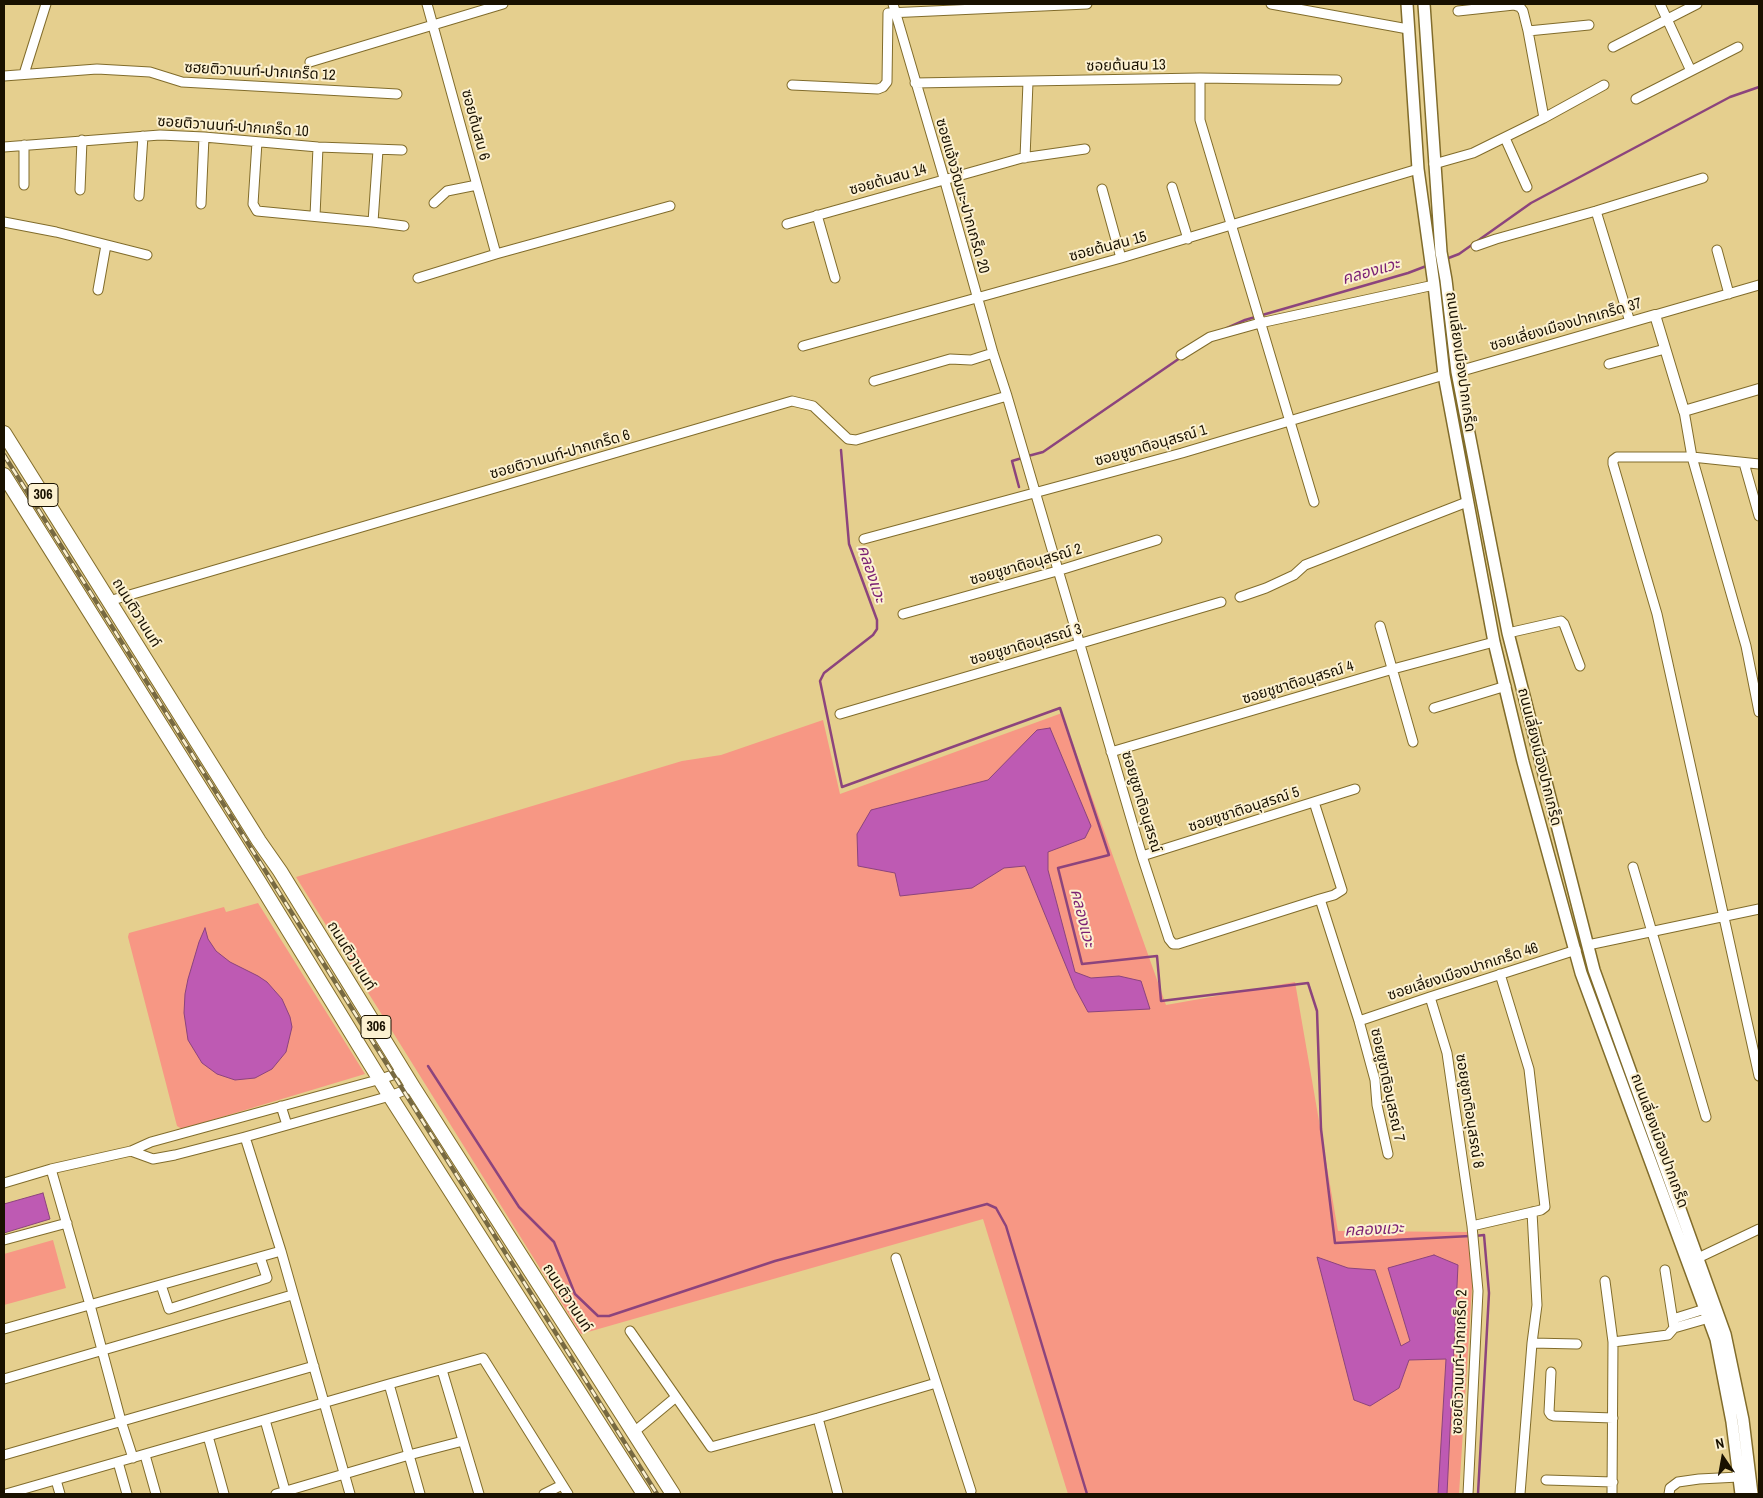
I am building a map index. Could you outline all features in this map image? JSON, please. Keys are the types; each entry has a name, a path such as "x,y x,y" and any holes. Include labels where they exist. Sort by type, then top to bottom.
{"main road":[{"name":"ถนนเลี่ยงเมืองปากเกร็ด","path":"1407,4 1418,169 1434,283 1444,375 1494,642 1523,762 1576,950 1581,974 1716,1339 1732,1422 1741,1494"},
{"name":"ถนนเลี่ยงเมืองปากเกร็ด","path":"1424,4 1440,252 1446,280 1457,372 1508,633 1594,970 1725,1334 1743,1420 1752,1494"},
{"name":"ถนนติวานนท์","path":"6,441 82,558 413,1087 673,1494"},
{"name":"306","path":"4,475 390,1096 644,1494"},
{"path":"62,569 82,558"}],"street":[{"path":"24,74 46,4"},
{"name":"ซอยต้นสน 6","path":"427,4 496,254"},
{"path":"310,62 503,4"},
{"path":"792,85 878,89 884,87 886,82 888,13 894,8 1087,4"},
{"path":"1271,4 1408,29"},
{"path":"1660,4 1690,71"},
{"path":"1612,47 1697,4"},
{"path":"1458,11 1514,5 1520,7 1523,11 1528,31 1544,118"},
{"name":"ซอยแจ้งวัฒนะ-ปากเกร็ด 20","path":"894,8 1006,396"},
{"path":"1528,31 1589,25"},
{"path":"1636,99 1738,47"},
{"name":"ซฮยติวานนท์-ปากเกร็ด 12","path":"4,76 97,68 150,72 182,82 396,94"},
{"path":"1200,78 1199,114 1288,420 1314,502"},
{"name":"ซอยต้นสน 13","path":"915,83 1200,78 1337,80"},
{"path":"1025,158 1028,82"},
{"path":"1434,164 1473,153 1544,118 1604,85"},
{"path":"139,196 143,136"},
{"name":"ซอยติวานนท์-ปากเกร็ด 10","path":"4,147 143,136 204,137 318,147 402,150"},
{"path":"201,204 204,137"},
{"path":"1505,138 1527,187"},
{"path":"80,190 82,140"},
{"path":"257,142 253,204 255,210 404,226"},
{"path":"24,145 24,185"},
{"path":"315,216 318,147"},
{"name":"ซอยต้นสน 14","path":"787,224 944,178 1025,158 1086,149"},
{"path":"373,222 378,150"},
{"name":"ซอยต้นสน 15","path":"803,346 1188,239 1418,169"},
{"path":"1476,246 1702,178"},
{"path":"434,203 447,192 477,185"},
{"path":"1172,187 1188,239"},
{"path":"1102,189 1121,258"},
{"path":"418,278 496,254 670,206"},
{"path":"1596,211 1630,322"},
{"path":"817,215 835,278"},
{"path":"4,222 56,232 146,255"},
{"path":"98,290 106,245"},
{"path":"1717,250 1729,294"},
{"path":"1181,355 1210,336 1259,321 1434,283"},
{"path":"1656,315 1759,285"},
{"name":"ซอยเลี่ยงเมืองปากเกร็ด 37","path":"1457,372 1656,315 1684,411"},
{"path":"1609,364 1666,349"},
{"path":"874,380 950,359 970,360 993,354"},
{"name":"ซอยชูชาติอนุสรณ์ 1","path":"864,539 1182,453 1444,375"},
{"path":"1759,389 1684,411 1692,457 1746,646 1759,712"},
{"name":"ซอยชูชาติอนุสรณ์","path":"1006,396 1142,856 1169,939 1173,944 1178,944 1320,899"},
{"name":"ซอยติวานนท์-ปากเกร็ด 6","path":"109,601 792,401 813,406 835,428 852,440 1006,396"},
{"path":"1759,464 1692,457 1617,457 1613,460 1657,614 1759,1076"},
{"path":"1744,463 1759,516"},
{"path":"1240,597 1294,575 1305,565 1467,502"},
{"name":"ซอยชูชาติอนุสรณ์ 2","path":"903,614 1057,571 1157,540"},
{"name":"ซอยชูชาติอนุสรณ์ 3","path":"840,714 1221,602"},
{"path":"1508,633 1561,621 1564,624 1580,666"},
{"path":"1380,626 1413,742"},
{"name":"ซอยชูชาติอนุสรณ์ 4","path":"1111,752 1393,669 1494,642"},
{"path":"1434,708 1506,686"},
{"name":"ซอยชูชาติอนุสรณ์ 5","path":"1142,856 1355,789"},
{"path":"1314,802 1342,890 1320,899 1359,1021"},
{"path":"1633,867 1706,1117"},
{"path":"1588,945 1759,908"},
{"name":"ซอยเลี่ยงเมืองปากเกร็ด 46","path":"1359,1021 1576,950"},
{"path":"1473,1233 1542,1210 1545,1207 1529,1069 1500,974"},
{"name":"ซอยชูชาติอนุสรณ์ 8","path":"1430,997 1447,1053 1473,1233"},
{"name":"ซอยชูชาติอนุสรณ์ 7","path":"1359,1021 1375,1080 1377,1105 1388,1154"},
{"path":"4,1182 131,1151 151,1142 404,1071"},
{"path":"131,1151 153,1159 176,1155 390,1096 413,1087"},
{"path":"281,1106 287,1125"},
{"path":"245,1137 314,1366 350,1494"},
{"path":"51,1169 121,1422 133,1458"},
{"path":"1520,1494 1532,1343 1537,1305 1532,1212"},
{"path":"4,1240 67,1223"},
{"path":"1698,1258 1759,1229"},
{"name":"ซอยติวานนท์-ปากเกร็ด 2","path":"1468,1494 1478,1291 1473,1233"},
{"path":"4,1329 280,1251"},
{"path":"162,1285 169,1309 266,1278 260,1257"},
{"path":"896,1258 971,1491"},
{"path":"1613,1342 1668,1335 1673,1324 1665,1270"},
{"path":"1605,1281 1613,1342 1612,1494"},
{"path":"4,1379 292,1295"},
{"path":"1673,1324 1707,1313"},
{"path":"630,1331 711,1447 818,1418 936,1382"},
{"path":"1532,1343 1577,1344"},
{"path":"6,1494 483,1358 568,1494"},
{"path":"4,1455 314,1366"},
{"path":"442,1370 479,1494"},
{"path":"1551,1372 1549,1412 1551,1414 1554,1416 1613,1418"},
{"path":"389,1384 420,1494"},
{"path":"634,1432 676,1397"},
{"path":"818,1418 838,1494"},
{"path":"265,1420 286,1493"},
{"path":"208,1436 224,1494"},
{"path":"276,1494 286,1493 344,1474 463,1441"},
{"path":"145,1455 156,1494"},
{"path":"118,1462 127,1494"},
{"path":"1669,1494 1670,1488 1678,1482 1699,1478 1739,1477"},
{"path":"56,1480 60,1494"},
{"path":"1546,1480 1612,1482"},
{"path":"544,1494 562,1485"}],"shaded area":[{"path":"1062,713 1166,1005 1295,982 1338,1231 1471,1232 1473,1272 1459,1494 1068,1494 983,1219 581,1334 296,877 682,761 721,755 823,720 840,794"},
{"path":"1050,728 1091,826 1085,838 1048,852 1048,870 1075,972 1091,978 1119,976 1141,981 1150,1009 1088,1012 1075,988 1025,866 1004,868 972,888 900,896 895,873 858,866 857,834 871,810 988,780 1037,730"},
{"path":"258,903 365,1074 182,1129 177,1126 128,937 129,933 224,907 226,912"},
{"path":"205,928 208,939 216,951 230,962 267,982 282,999 290,1017 292,1027 286,1052 272,1069 255,1078 235,1080 217,1074 202,1063 188,1040 184,1013 185,994 199,942"},
{"path":"43,1193 50,1219 4,1233 4,1204"},
{"path":"53,1240 66,1288 4,1305 4,1254"},
{"path":"1434,1255 1458,1265 1447,1494 1438,1494 1446,1359 1409,1360 1399,1388 1370,1406 1354,1400 1317,1257 1348,1268 1375,1270 1401,1346 1410,1341 1388,1268"}],"waterway":[{"name":"คลองแวะ","path":"1446,259 1459,254 1531,203 1730,97 1759,87"},
{"name":"คลองแวะ","path":"1227,328 1245,320 1408,273 1429,265"},
{"name":"คลองแวะ","path":"1028,456 1043,452 1180,358"},
{"name":"คลองแวะ","path":"841,450 849,544 877,620 877,629 873,635 824,673 820,681 842,787 1060,708 1109,855 1058,868 1082,964 1157,956 1161,1001 1308,983 1317,1011 1321,1129 1335,1243 1470,1236"},
{"name":"คลองแวะ","path":"1019,487 1012,461 1022,458"},
{"path":"428,1066 519,1207 554,1242 575,1294 598,1316 609,1316 775,1261 987,1204 996,1208 1006,1226 1087,1494"},
{"name":"คลองแวะ","path":"1475,1236 1484,1235 1489,1293 1478,1494"}],"railway":[{"path":"4,455 657,1494"}]}
